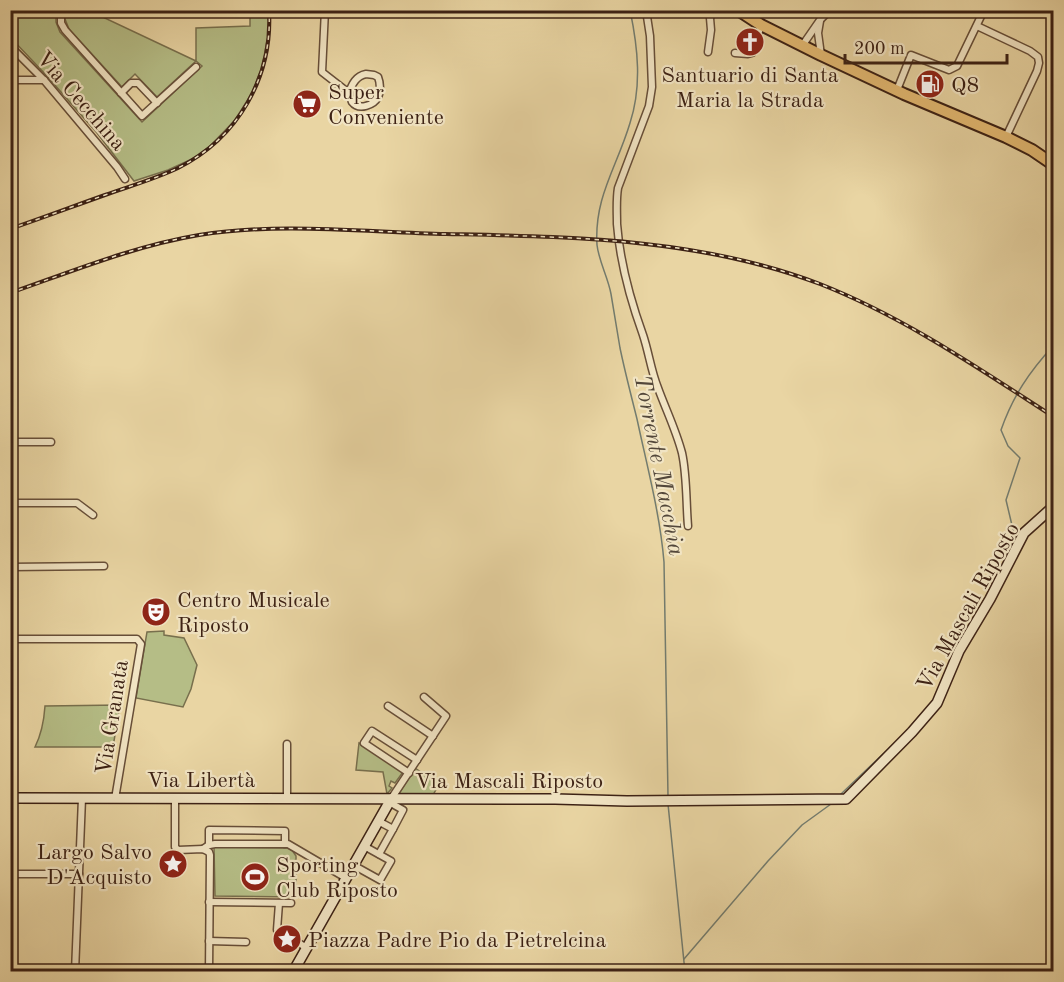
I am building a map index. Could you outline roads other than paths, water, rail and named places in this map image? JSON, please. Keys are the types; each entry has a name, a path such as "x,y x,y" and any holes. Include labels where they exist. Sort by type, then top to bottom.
{"main road":[{"path":"738,10 761,25 821,56 1006,137 1032,150 1053,165"}],"street":[{"path":"61,10 61,23 65,30 142,117 196,67"},
{"path":"325,10 322,72 349,93 351,101 360,107 374,101 380,94 380,81 374,75 360,75 349,93"},
{"path":"646,10 650,36 651,96 647,114 618,188 618,239 636,320 643,336 652,373 682,453 688,526"},
{"path":"708,52 710,18 714,10"},
{"path":"802,46 830,10"},
{"path":"897,90 911,55 949,70 957,66 984,10"},
{"path":"820,20 818,33 821,56"},
{"path":"735,53 752,53 761,25"},
{"path":"977,26 1038,57 1037,71 1006,137"},
{"name":"Via Cecchina","path":"10,46 44,80 125,179"},
{"path":"10,80 44,80"},
{"path":"121,93 131,83 138,82 157,103"},
{"path":"1032,150 1053,159"},
{"path":"10,442 51,442"},
{"path":"10,503 77,503 93,515"},
{"name":"Via Mascali Riposto","path":"390,800 846,799 937,704 959,651 990,599 1024,533 1053,506"},
{"path":"10,567 104,566"},
{"name":"Via Granata","path":"10,639 137,639 141,644 115,799"},
{"path":"294,972 390,800 447,716 424,697"},
{"path":"388,706 433,736"},
{"path":"408,772 364,743 372,731 417,760"},
{"path":"287,744 287,798"},
{"name":"Via Libertà","path":"10,798 390,800"},
{"path":"75,972 82,798"},
{"path":"175,798 175,847 178,850 215,844 288,844 346,878"},
{"path":"379,854 403,810 390,800"},
{"path":"378,821 393,829"},
{"path":"209,972 210,855 206,847 209,830 285,831 285,844"},
{"path":"353,865 380,880 391,861 364,846"},
{"path":"10,874 79,874"},
{"path":"209,902 291,903"},
{"path":"279,903 277,930 307,948"},
{"path":"209,941 246,942"}],"waterway":[{"name":"Torrente Macchia","path":"630,10 638,67 636,95 625,139 599,212 597,245 611,294 620,348 660,526 664,562 668,796"},
{"path":"1005,559 1015,538 1006,500 1020,458 1008,446 1001,430 1023,385 1054,345"},
{"path":"841,794 903,735 920,715"},
{"name":"Torrente Macchia","path":"668,804 685,972"},
{"path":"684,959 802,825 831,804"}],"railway":[{"path":"10,229 169,172 199,155 218,140 234,122 258,82 269,35 269,10"},
{"path":"10,293 151,246 199,235 230,231 292,228 589,239 636,243 729,257 820,284 911,328 1054,417"}],"place":[{"name":"Santuario di Santa Maria la Strada","path":"750,42"},
{"name":"Q8","path":"930,84"},
{"name":"Super Conveniente","path":"307,104"},
{"name":"Centro Musicale Riposto","path":"156,612"},
{"name":"Largo Salvo D'Acquisto","path":"173,864"},
{"name":"Sporting Club Riposto","path":"255,877"},
{"name":"Piazza Padre Pio da Pietrelcina","path":"287,939"}]}
